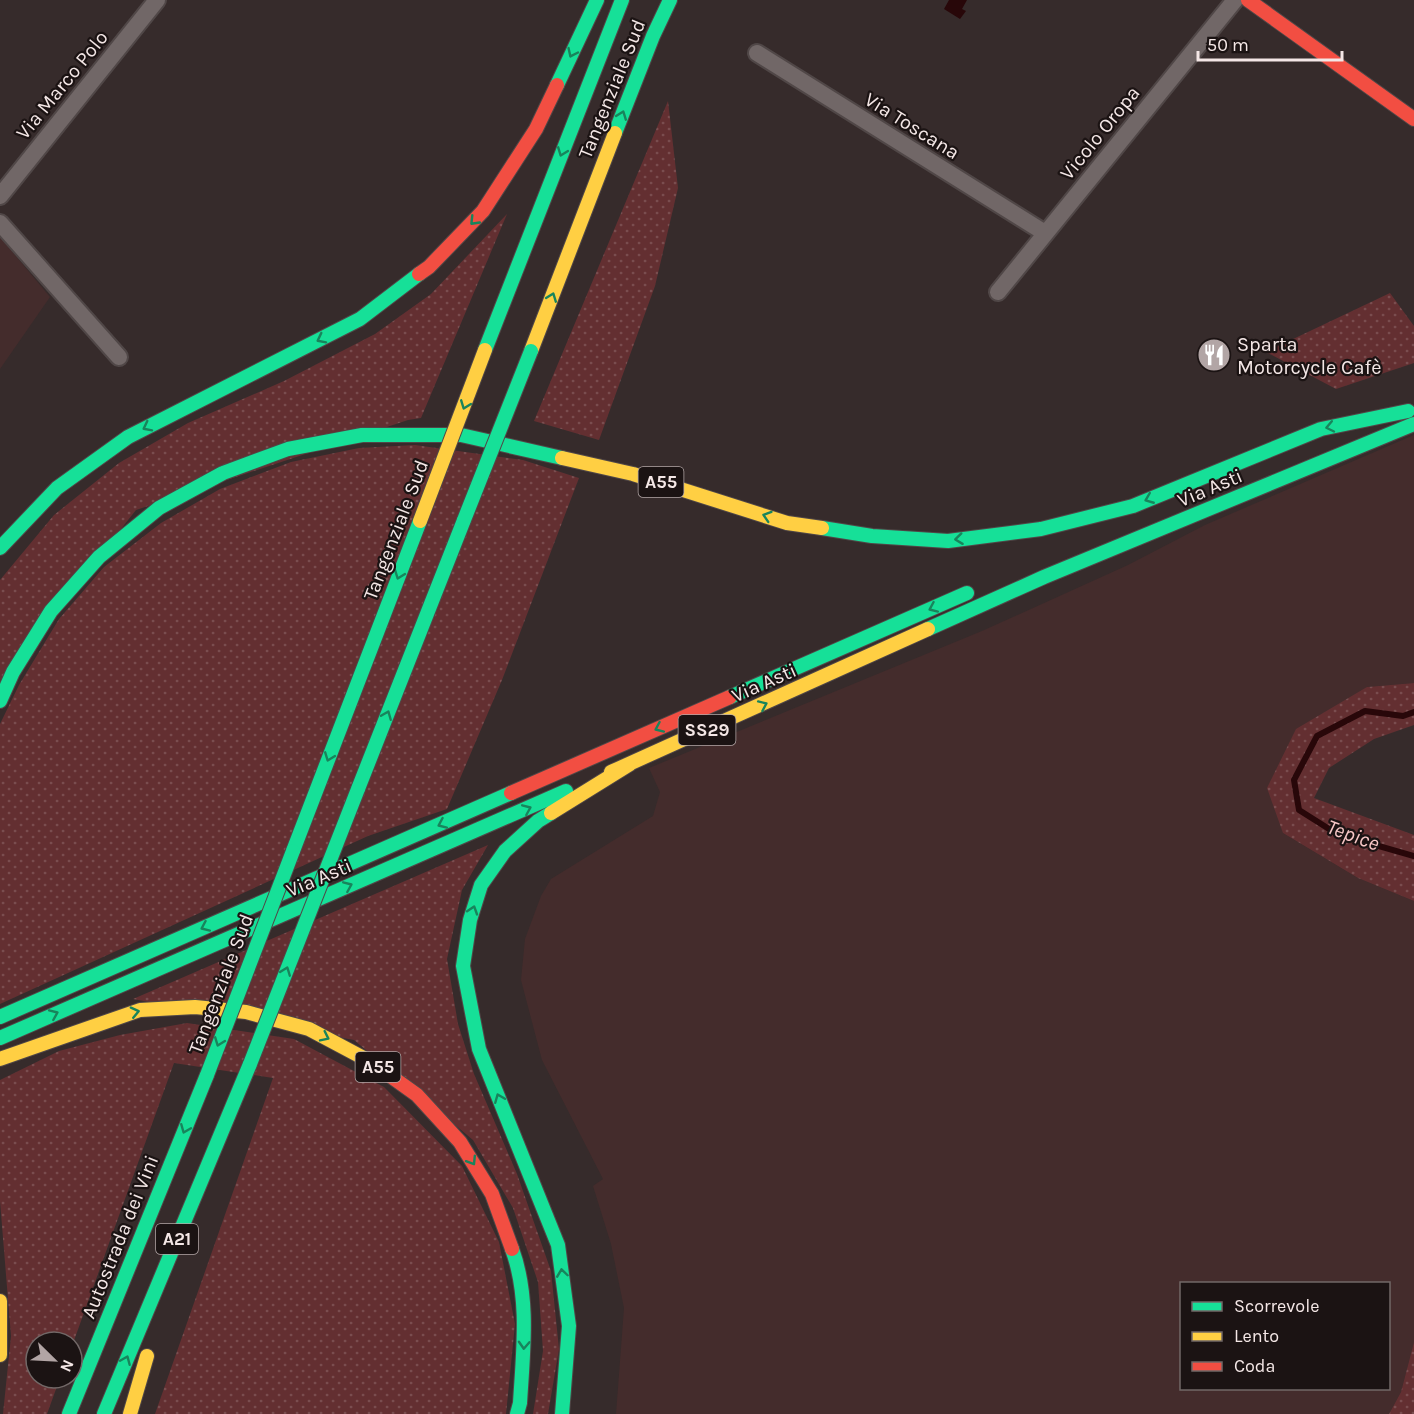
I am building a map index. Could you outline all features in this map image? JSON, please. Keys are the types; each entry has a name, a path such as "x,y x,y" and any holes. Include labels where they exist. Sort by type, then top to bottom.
{"main road":[{"path":"0,548 57,488 128,437 360,319 429,267 483,211 536,129 597,0"},
{"name":"Tangenziale Sud","path":"207,1075 622,0"},
{"name":"Tangenziale Sud","path":"250,1064 653,36 670,0"},
{"path":"1248,0 1414,119"},
{"path":"1333,441 1411,409"},
{"name":"A55","path":"0,701 13,672 51,611 99,557 159,508 224,473 288,450 362,435 461,435 633,474 787,523 872,536 948,541 1041,529 1132,506 1321,429 1411,409"},
{"name":"Via Asti","path":"0,1038 630,764 1044,577 1414,424"},
{"name":"Via Asti","path":"0,1017 984,586"},
{"path":"562,1414 569,1326 558,1245 479,1049 463,966 470,920 481,885 505,851 538,821 630,764"},
{"name":"A55","path":"0,1059 140,1010 195,1007 246,1012 309,1029 363,1056 417,1095 460,1142 492,1194 517,1263 525,1328 518,1414"},
{"path":"183,1259 217,1170 250,1064"},
{"name":"A21","path":"104,1414 250,1064"},
{"name":"Autostrada dei Vini","path":"69,1414 207,1075"},
{"path":"0,1301 0,1355"},
{"path":"130,1414 150,1349"}],"street":[{"name":"Via Marco Polo","path":"0,196 158,0"},
{"name":"Vicolo Oropa","path":"998,292 1234,0"},
{"name":"Via Toscana","path":"757,53 1045,233"},
{"path":"0,223 119,357"}],"shaded area":[{"path":"949,0 967,0 962,9 966,11 960,19 944,9"},
{"path":"668,101 678,188 655,286 599,440 534,421"},
{"path":"507,214 421,418 408,420 136,510 0,681 0,580 54,515 119,463 188,423 284,381 375,334 431,294"},
{"path":"0,237 50,297 0,369"},
{"path":"1390,293 1414,326 1414,363 1336,389 1266,352"},
{"path":"1414,435 1414,683 1367,687 1283,833 1358,878 1414,901 1414,1342 1401,1392 1389,1414 616,1414 624,1308 611,1244 593,1186 603,1179 542,1060 521,980 525,939 541,896 551,879 653,816 660,792 649,768 982,631 1128,565 1205,525"},
{"path":"415,445 523,460 579,478 502,680 447,809 368,836 0,1004 0,724 19,685 59,619 104,567 161,523 220,489 291,462 359,448"},
{"path":"1414,683 1414,725 1374,739 1329,768 1314,798 1414,835 1414,901 1358,878 1283,833 1267,788 1296,729 1367,687"},
{"path":"488,845 462,890 447,959 458,1024 474,1074 517,1174 551,1271 559,1349 548,1414 533,1414 543,1351 538,1282 513,1208 473,1140 354,1040 133,999"},
{"path":"187,1023 294,1039 384,1087 462,1166 499,1242 515,1324 506,1414 155,1414 273,1078 174,1063 78,1330 24,1330 24,1390 56,1390 47,1414 3,1414 11,1336 0,1201 0,1080 59,1051 120,1035"},
{"path":"1414,1342 1414,1414 1389,1414 1401,1392"}],"waterway":[{"name":"Tepice","path":"1414,712 1403,716 1365,711 1317,736 1294,780 1299,810 1337,834 1414,856"}],"traffic: fast":[{"path":"557,85 597,0"},
{"path":"485,350 622,0"},
{"path":"615,133 653,36 670,0"},
{"path":"0,548 57,488 128,437 360,319 419,274"},
{"path":"464,520 531,351"},
{"path":"822,528 872,536 948,541 1041,529 1133,506 1321,429 1408,411"},
{"path":"928,629 1044,577 1414,424"},
{"path":"0,701 13,672 51,611 99,557 159,508 223,473 288,449 362,435 461,435 562,458"},
{"path":"358,789 464,520"},
{"path":"293,851 420,521"},
{"path":"730,697 967,593"},
{"path":"250,1064 358,789"},
{"path":"0,1038 566,791"},
{"path":"0,1017 511,793"},
{"path":"551,813 538,821 505,851 481,885 470,920 463,966 479,1049 558,1245 569,1326 562,1414"},
{"path":"207,1075 293,851"},
{"path":"104,1414 250,1064"},
{"path":"69,1414 207,1075"},
{"path":"512,1249 518,1268 524,1325 520,1403 517,1414"}],"traffic: slow":[{"path":"531,351 615,133"},
{"path":"420,521 485,350"},
{"path":"562,458 633,474 787,523 822,528"},
{"path":"611,772 928,629"},
{"path":"551,813 630,764"},
{"path":"0,1059 140,1010 195,1007 246,1012 309,1029 371,1062"},
{"path":"0,1301 0,1355"},
{"path":"130,1414 147,1356"}],"traffic: jam":[{"path":"1248,0 1414,119"},
{"path":"419,274 429,267 483,211 536,129 557,85"},
{"path":"511,793 730,697"},
{"path":"371,1062 417,1095 460,1142 492,1194 512,1249"}],"place":[{"name":"Sparta Motorcycle Cafè","path":"1214,355"}]}
